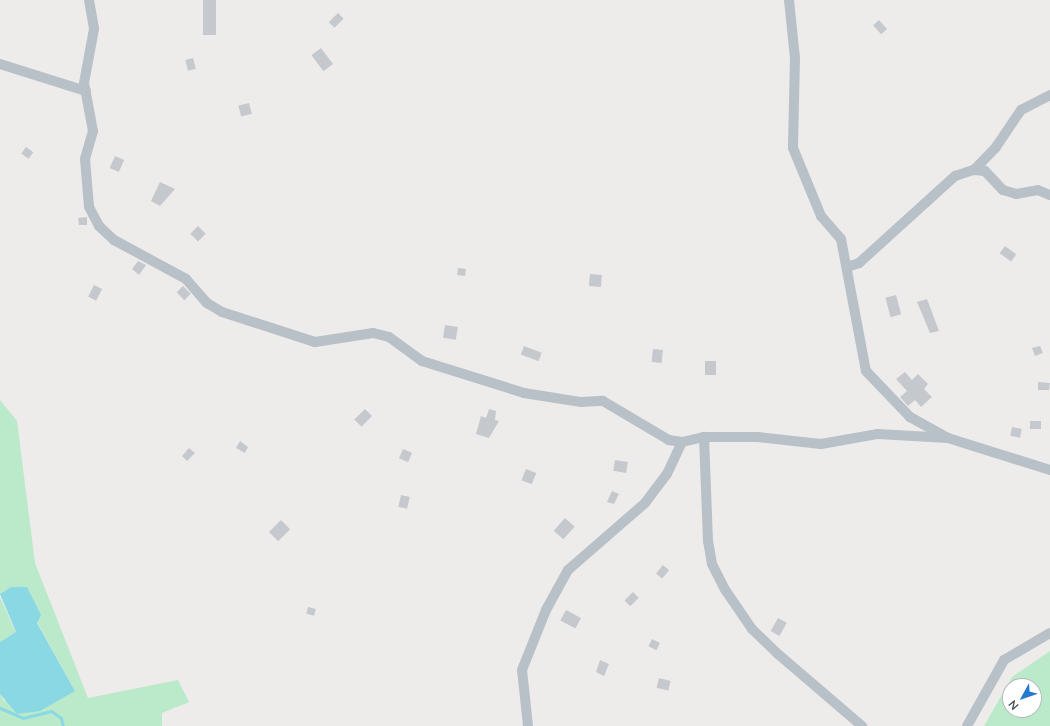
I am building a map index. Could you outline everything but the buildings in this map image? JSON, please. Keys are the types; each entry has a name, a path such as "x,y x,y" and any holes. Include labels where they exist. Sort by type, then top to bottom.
{"street":[{"path":"90,0 94,30 86,91 93,131 86,159 86,193 99,226 114,240 186,278 207,303 276,332 315,342 373,333 389,337 422,360 524,393 581,402 603,401 664,437 682,442 704,437 758,437 820,444 878,434 948,438"},
{"path":"789,0 795,58 793,148 821,216 841,239 866,371 910,417 948,438 1050,470"},
{"path":"0,64 86,91"},
{"path":"974,170 996,147 1021,110 1050,96"},
{"path":"847,267 859,263 955,176 974,170 985,171 1003,190 1016,194 1038,190 1050,195"},
{"path":"704,437 708,541 712,564 726,591 752,628 778,654 862,726"},
{"path":"528,726 522,670 546,610 568,570 645,503 667,474 682,442"},
{"path":"967,726 1004,660 1050,633"}],"green space":[{"path":"0,400 17,421 35,563 88,698 178,680 189,702 162,713 162,726 0,726 0,694 4,701 75,691 37,622 11,587 0,594"},
{"path":"0,597 16,633 0,642"},
{"path":"1050,651 1050,726 984,726 1002,694 1002,718 1042,718 1042,678 1011,678"}],"water":[{"path":"11,587 27,587 41,615 37,623 75,691 40,711 17,714 0,694 0,642 16,632 0,594"}],"waterway":[{"path":"0,708 23,718 51,711 61,718 63,726"}]}
